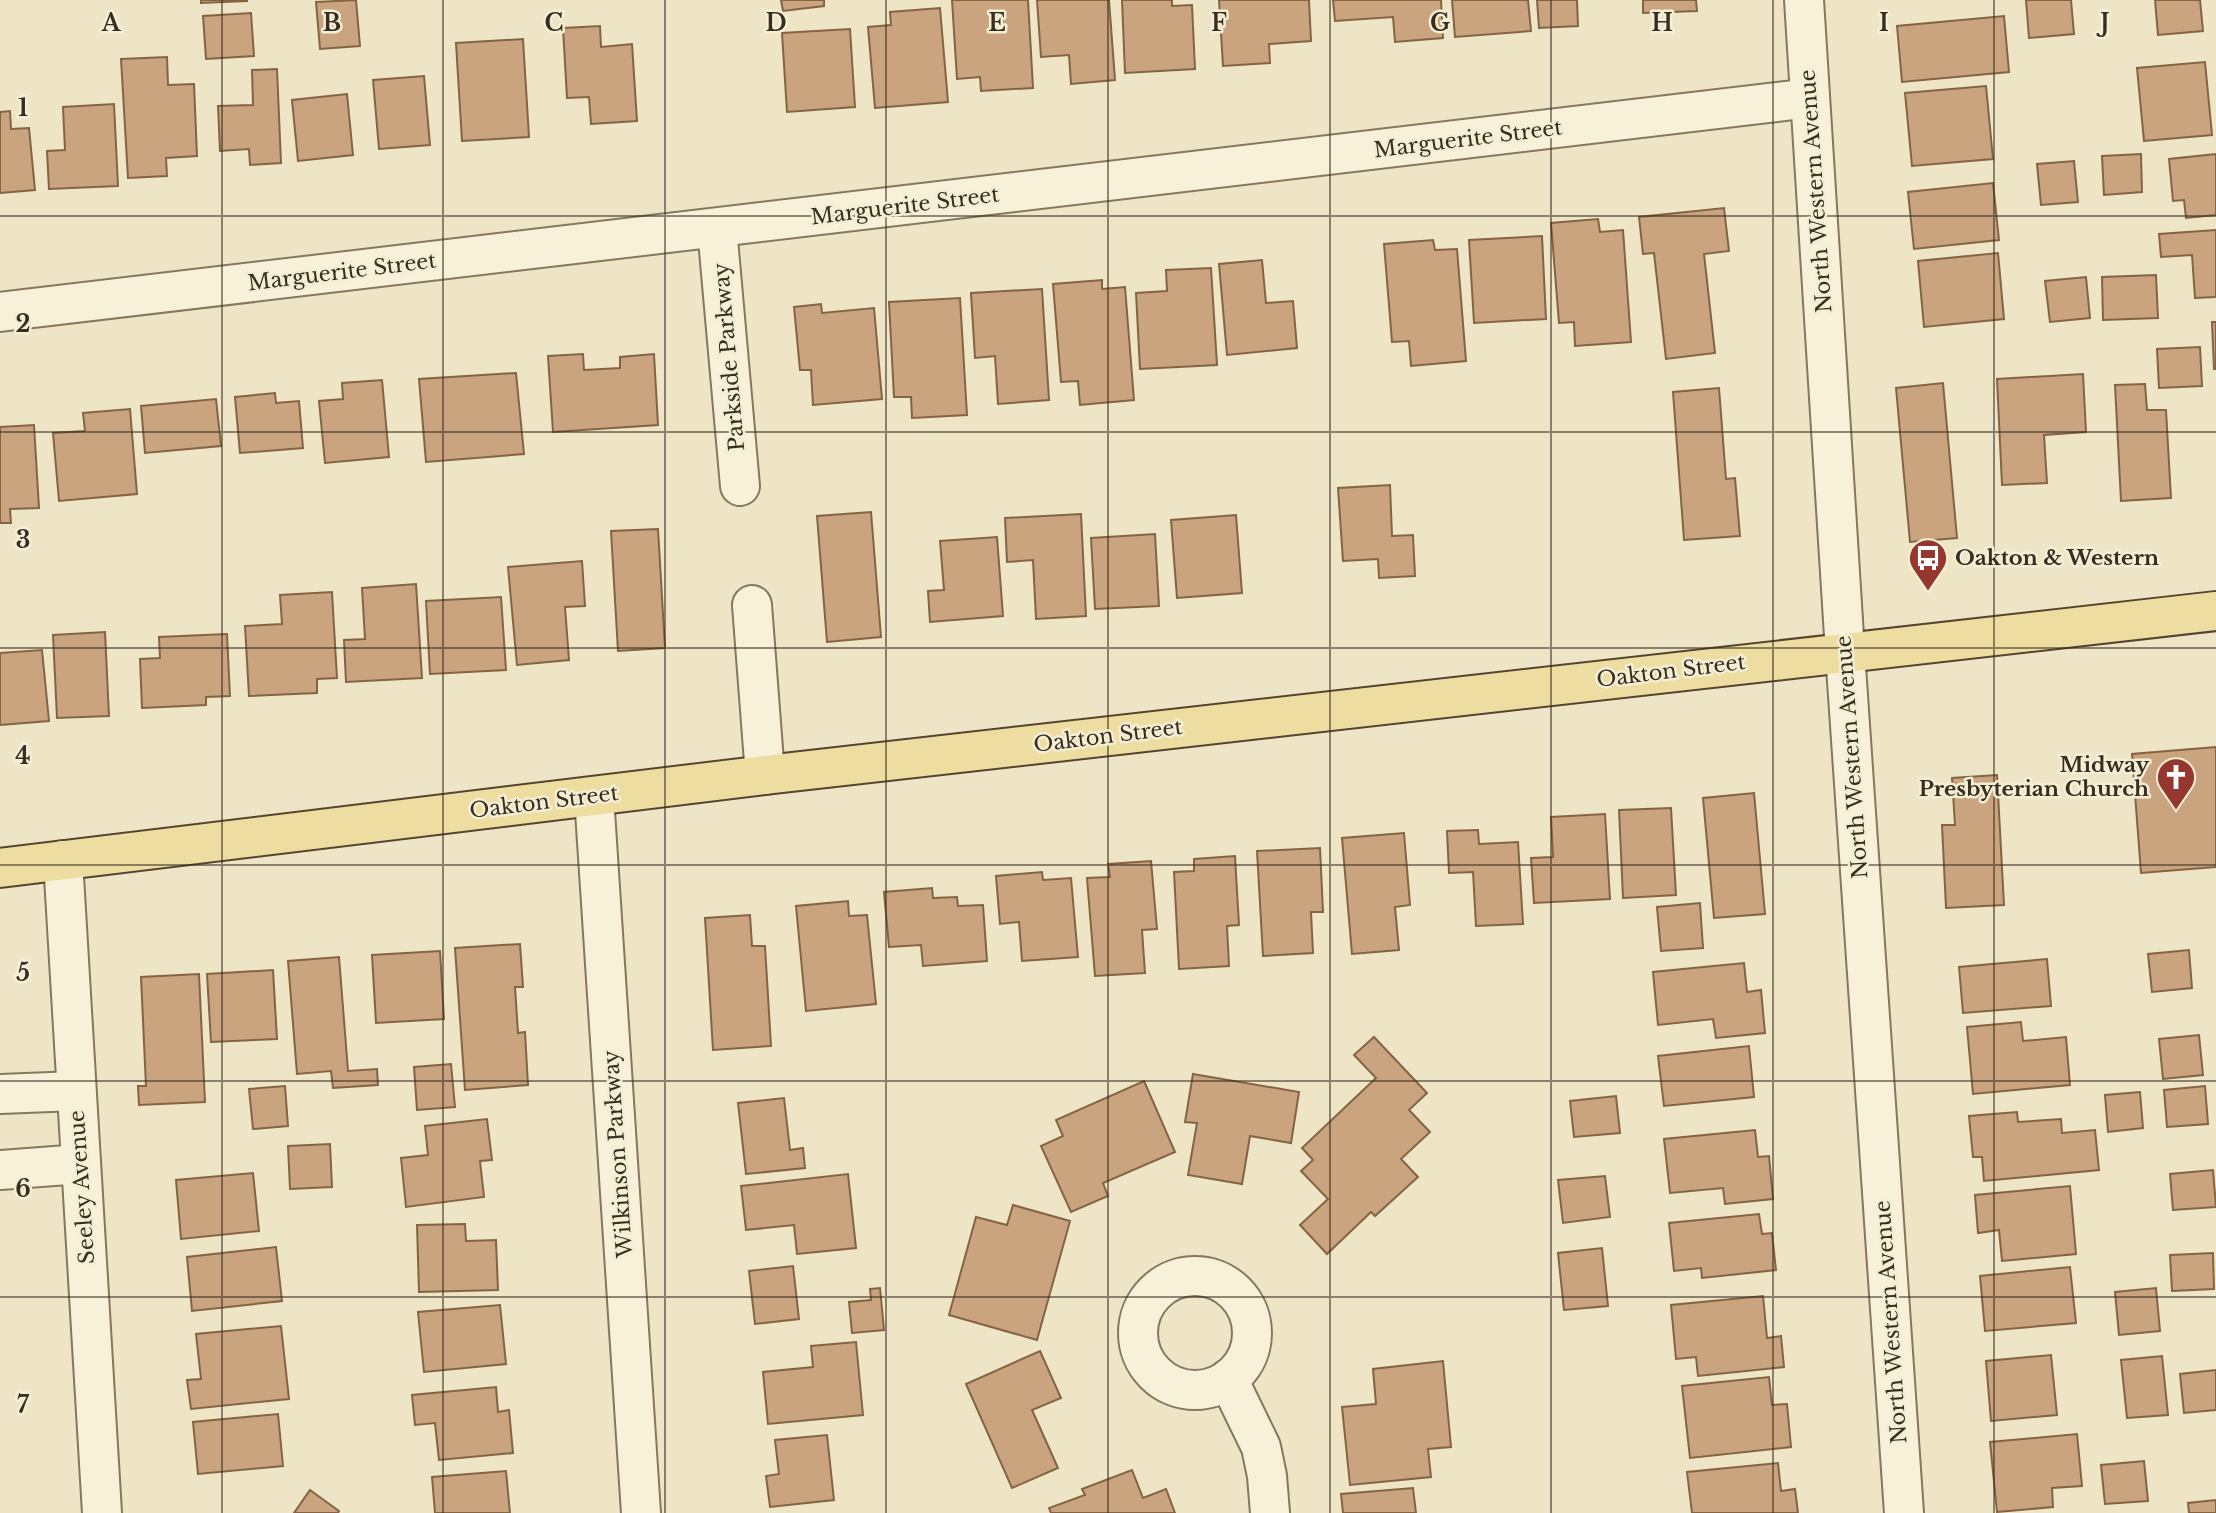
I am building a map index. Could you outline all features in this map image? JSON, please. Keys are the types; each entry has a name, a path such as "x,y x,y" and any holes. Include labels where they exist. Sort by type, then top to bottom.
{"main road":[{"name":"Oakton Street","path":"0,868 765,775 2216,611"}],"street":[{"name":"North Western Avenue","path":"1804,0 1844,652 1904,1513"},
{"name":"Marguerite Street","path":"0,312 1810,98"},
{"name":"Parkside Parkway","path":"718,228 740,486"},
{"path":"752,605 765,775"},
{"name":"Wilkinson Parkway","path":"594,796 641,1513"},
{"name":"Seeley Avenue","path":"63,860 102,1513"},
{"path":"0,1094 76,1091"},
{"path":"0,1170 81,1164"},
{"path":"1228,1379 1261,1447 1270,1513"}],"building":[{"path":"201,0 247,0 247,1 201,3"},
{"path":"356,0 360,46 320,49 316,2"},
{"path":"781,0 824,0 824,6 783,11"},
{"path":"952,0 1028,0 1033,88 981,91 980,77 957,79"},
{"path":"1037,0 1109,0 1115,80 1071,84 1069,55 1041,57"},
{"path":"1122,0 1172,0 1172,6 1192,5 1195,69 1125,73"},
{"path":"1219,0 1309,0 1311,41 1269,44 1270,63 1223,66"},
{"path":"1333,0 1441,0 1443,38 1395,42 1393,17 1335,21"},
{"path":"1452,0 1528,0 1531,31 1455,37"},
{"path":"1537,0 1577,0 1578,26 1539,28"},
{"path":"1643,0 1696,0 1697,11 1643,13"},
{"path":"2026,0 2071,0 2074,34 2029,38"},
{"path":"2155,0 2200,0 2203,31 2158,35"},
{"path":"940,8 948,102 875,108 868,27 891,25 890,12"},
{"path":"251,13 254,56 206,59 203,16"},
{"path":"2004,16 2009,72 1902,82 1897,26"},
{"path":"600,26 601,47 632,44 637,121 591,124 589,97 567,98 563,28"},
{"path":"850,29 855,107 787,112 782,33"},
{"path":"523,39 529,137 462,141 456,43"},
{"path":"167,57 168,85 194,84 197,156 166,158 167,176 128,178 121,59"},
{"path":"2205,62 2212,135 2144,141 2137,68"},
{"path":"277,69 281,163 250,165 249,149 220,151 218,106 253,105 252,70"},
{"path":"424,76 430,145 379,149 373,80"},
{"path":"1986,86 1993,159 1912,166 1905,93"},
{"path":"347,94 353,155 298,161 292,100"},
{"path":"114,104 118,186 49,189 47,151 65,150 63,107"},
{"path":"10,111 11,129 29,128 35,190 0,193 0,112"},
{"path":"2141,154 2142,192 2104,195 2102,156"},
{"path":"2216,154 2216,215 2186,218 2184,200 2173,201 2169,159"},
{"path":"2074,161 2078,202 2041,205 2037,164"},
{"path":"1993,183 1999,240 1914,249 1908,192"},
{"path":"1724,208 1729,251 1704,254 1715,353 1666,359 1654,253 1643,254 1639,217"},
{"path":"1598,219 1600,232 1623,230 1631,342 1575,346 1574,322 1559,323 1551,223"},
{"path":"2216,230 2216,297 2195,298 2192,255 2161,257 2159,234"},
{"path":"1542,236 1546,319 1474,323 1469,240"},
{"path":"1433,240 1435,250 1457,249 1466,361 1411,366 1409,341 1392,342 1384,244"},
{"path":"1998,253 2004,319 1924,327 1918,261"},
{"path":"1262,260 1266,303 1293,301 1297,348 1227,355 1219,264"},
{"path":"1211,268 1217,365 1140,369 1136,293 1167,291 1166,270"},
{"path":"2156,275 2158,318 2103,320 2102,277"},
{"path":"2086,277 2090,318 2050,322 2045,281"},
{"path":"1102,280 1102,289 1125,287 1134,400 1080,405 1078,381 1061,382 1053,284"},
{"path":"1042,289 1049,400 998,404 995,356 975,358 971,293"},
{"path":"960,298 967,415 912,418 911,397 894,397 889,302"},
{"path":"821,304 822,313 874,308 882,399 813,405 811,370 800,370 794,307"},
{"path":"2212,322 2216,322 2216,369 2214,369"},
{"path":"2200,347 2202,386 2159,388 2157,349"},
{"path":"583,354 584,370 620,368 620,357 654,354 658,425 553,432 548,356"},
{"path":"516,373 524,454 426,462 419,379"},
{"path":"2083,374 2086,432 2044,435 2047,483 2002,485 1997,379"},
{"path":"382,380 389,457 325,463 319,401 343,399 342,383"},
{"path":"1943,383 1957,538 1910,542 1896,388"},
{"path":"2145,384 2147,410 2166,410 2171,498 2121,501 2115,385"},
{"path":"1719,388 1726,479 1735,478 1740,536 1684,540 1673,392"},
{"path":"275,393 276,403 299,401 303,448 240,453 235,397"},
{"path":"216,399 221,446 145,453 141,406"},
{"path":"130,409 137,494 59,501 53,433 85,431 83,413"},
{"path":"34,425 39,508 10,509 11,523 0,523 0,427"},
{"path":"1390,485 1392,536 1413,535 1415,576 1379,578 1378,559 1343,561 1338,488"},
{"path":"871,512 881,637 827,642 817,516"},
{"path":"1081,514 1086,616 1036,619 1033,560 1007,562 1005,518"},
{"path":"1236,515 1242,593 1177,598 1171,520"},
{"path":"658,529 665,648 618,651 611,531"},
{"path":"1155,534 1159,606 1095,609 1091,538"},
{"path":"997,537 1003,616 930,622 928,591 944,590 940,541"},
{"path":"582,561 585,606 565,607 569,660 517,665 508,567"},
{"path":"416,584 422,678 346,682 344,640 365,639 362,588"},
{"path":"332,592 337,678 317,679 317,693 249,696 245,626 282,624 280,595"},
{"path":"501,597 506,670 430,674 426,601"},
{"path":"105,632 109,716 57,718 53,635"},
{"path":"227,634 230,696 206,697 206,705 142,708 140,659 160,658 159,637"},
{"path":"42,650 49,721 0,725 0,653"},
{"name":"Midway Presbyterian Church","path":"2216,747 2216,867 2141,873 2132,754"},
{"path":"1997,775 2004,905 1946,908 1942,825 1955,825 1952,778"},
{"path":"1754,793 1765,914 1714,918 1703,798"},
{"path":"1671,808 1676,895 1623,898 1619,810"},
{"path":"1605,814 1610,899 1534,903 1531,858 1553,857 1551,817"},
{"path":"1478,830 1479,844 1518,842 1523,924 1476,926 1473,872 1449,873 1447,831"},
{"path":"1404,833 1410,905 1395,907 1399,950 1352,954 1342,838"},
{"path":"1320,848 1323,912 1311,912 1313,953 1263,956 1257,851"},
{"path":"1235,856 1239,925 1227,926 1229,966 1179,969 1174,872 1194,871 1194,859"},
{"path":"1151,861 1157,929 1142,930 1145,973 1095,976 1087,878 1110,877 1108,864"},
{"path":"1042,872 1043,880 1071,878 1078,957 1022,961 1019,922 1000,924 996,876"},
{"path":"932,888 933,898 957,897 958,906 983,905 987,961 923,966 921,945 889,947 884,892"},
{"path":"848,901 849,916 867,915 876,1004 806,1011 796,906"},
{"path":"1700,903 1703,948 1661,951 1657,907"},
{"path":"750,915 752,946 765,946 771,1046 713,1050 705,918"},
{"path":"520,944 523,987 515,987 518,1033 525,1032 528,1085 465,1090 455,948"},
{"path":"2189,950 2192,988 2152,992 2148,954"},
{"path":"440,951 444,1019 376,1023 372,955"},
{"path":"339,957 348,1071 377,1069 378,1085 333,1088 331,1071 297,1074 288,961"},
{"path":"2047,959 2051,1006 1963,1013 1959,967"},
{"path":"1744,963 1747,992 1761,990 1765,1033 1716,1038 1713,1019 1658,1025 1653,972"},
{"path":"273,970 277,1039 211,1042 207,974"},
{"path":"199,974 205,1102 139,1105 138,1086 146,1086 141,977"},
{"path":"2021,1022 2023,1041 2066,1037 2070,1085 1973,1094 1967,1027"},
{"path":"2199,1035 2203,1075 2163,1079 2159,1039"},
{"path":"1374,1037 1427,1093 1409,1110 1430,1132 1401,1159 1418,1177 1375,1216 1371,1212 1327,1254 1300,1225 1328,1199 1301,1171 1313,1160 1302,1148 1376,1078 1354,1055"},
{"path":"1749,1046 1754,1097 1664,1106 1658,1056"},
{"path":"451,1064 455,1107 417,1110 414,1067"},
{"path":"1193,1074 1299,1092 1291,1143 1250,1136 1242,1184 1188,1175 1197,1123 1185,1122"},
{"path":"1144,1081 1175,1152 1103,1183 1108,1196 1071,1212 1041,1146 1063,1136 1056,1120"},
{"path":"285,1086 288,1126 253,1129 249,1089"},
{"path":"2205,1086 2208,1124 2167,1127 2164,1090"},
{"path":"2140,1092 2143,1128 2108,1132 2105,1095"},
{"path":"1616,1096 1620,1133 1574,1137 1570,1101"},
{"path":"784,1098 790,1150 803,1148 805,1168 746,1174 738,1103"},
{"path":"2017,1112 2018,1122 2061,1119 2062,1133 2095,1130 2099,1170 1984,1181 1982,1157 1973,1157 1969,1116"},
{"path":"487,1119 492,1160 480,1161 484,1197 406,1207 401,1158 428,1155 425,1126"},
{"path":"1755,1130 1758,1157 1769,1156 1773,1199 1725,1204 1723,1188 1670,1193 1664,1139"},
{"path":"330,1144 332,1187 290,1189 288,1146"},
{"path":"2213,1170 2216,1207 2173,1210 2170,1174"},
{"path":"253,1173 259,1231 181,1239 176,1180"},
{"path":"848,1174 856,1248 797,1254 794,1225 746,1230 741,1186"},
{"path":"1605,1176 1610,1217 1563,1223 1558,1180"},
{"path":"2070,1186 2076,1254 2002,1261 1999,1230 1978,1233 1975,1195"},
{"path":"1013,1205 1070,1221 1037,1340 949,1315 976,1217 1007,1225"},
{"path":"1759,1214 1762,1234 1772,1233 1776,1270 1702,1278 1701,1268 1674,1271 1669,1223"},
{"path":"465,1224 466,1241 496,1240 498,1290 419,1292 417,1225"},
{"path":"276,1247 282,1301 192,1311 187,1257"},
{"path":"1602,1248 1608,1306 1564,1310 1558,1253"},
{"path":"2213,1253 2214,1289 2172,1291 2170,1255"},
{"path":"793,1266 799,1319 755,1324 749,1271"},
{"path":"2070,1267 2076,1323 1985,1331 1980,1276"},
{"path":"880,1288 884,1330 852,1333 849,1302 871,1300 870,1289"},
{"path":"2156,1288 2160,1331 2119,1335 2115,1292"},
{"path":"1763,1296 1767,1338 1781,1336 1784,1367 1698,1376 1696,1357 1676,1359 1671,1305"},
{"path":"500,1305 506,1364 424,1372 418,1312"},
{"path":"281,1326 289,1399 191,1409 187,1380 201,1379 196,1334"},
{"path":"856,1342 863,1415 768,1424 763,1372 813,1367 811,1346"},
{"path":"1040,1351 1061,1398 1032,1410 1058,1468 1012,1488 966,1384"},
{"path":"2051,1355 2057,1415 1991,1421 1986,1361"},
{"path":"2162,1356 2168,1415 2127,1418 2121,1360"},
{"path":"1443,1361 1451,1447 1428,1449 1431,1477 1350,1485 1342,1407 1376,1404 1373,1369"},
{"path":"2216,1370 2216,1410 2184,1413 2180,1374"},
{"path":"1769,1377 1772,1405 1787,1404 1791,1447 1690,1458 1682,1386"},
{"path":"496,1387 498,1412 509,1410 513,1453 439,1460 435,1423 415,1425 412,1395"},
{"path":"278,1414 283,1466 198,1474 193,1422"},
{"path":"2077,1434 2082,1486 2052,1488 2053,1507 1997,1512 1990,1442"},
{"path":"827,1435 834,1500 770,1507 766,1476 779,1474 775,1440"},
{"path":"2144,1461 2148,1501 2105,1504 2101,1465"},
{"path":"1778,1463 1781,1491 1795,1489 1798,1513 1692,1513 1687,1472"},
{"path":"1132,1470 1143,1498 1166,1489 1175,1513 1051,1513 1049,1508 1085,1495 1082,1489"},
{"path":"506,1471 510,1513 435,1513 432,1477"},
{"path":"1413,1488 1416,1513 1343,1513 1341,1494"},
{"path":"310,1490 339,1511 338,1513 294,1513"},
{"path":"2216,1500 2216,1513 2189,1513 2188,1503"}],"place":[{"name":"Oakton & Western","path":"1928,592"},
{"name":"Midway Presbyterian Church","path":"2176,811"}]}
